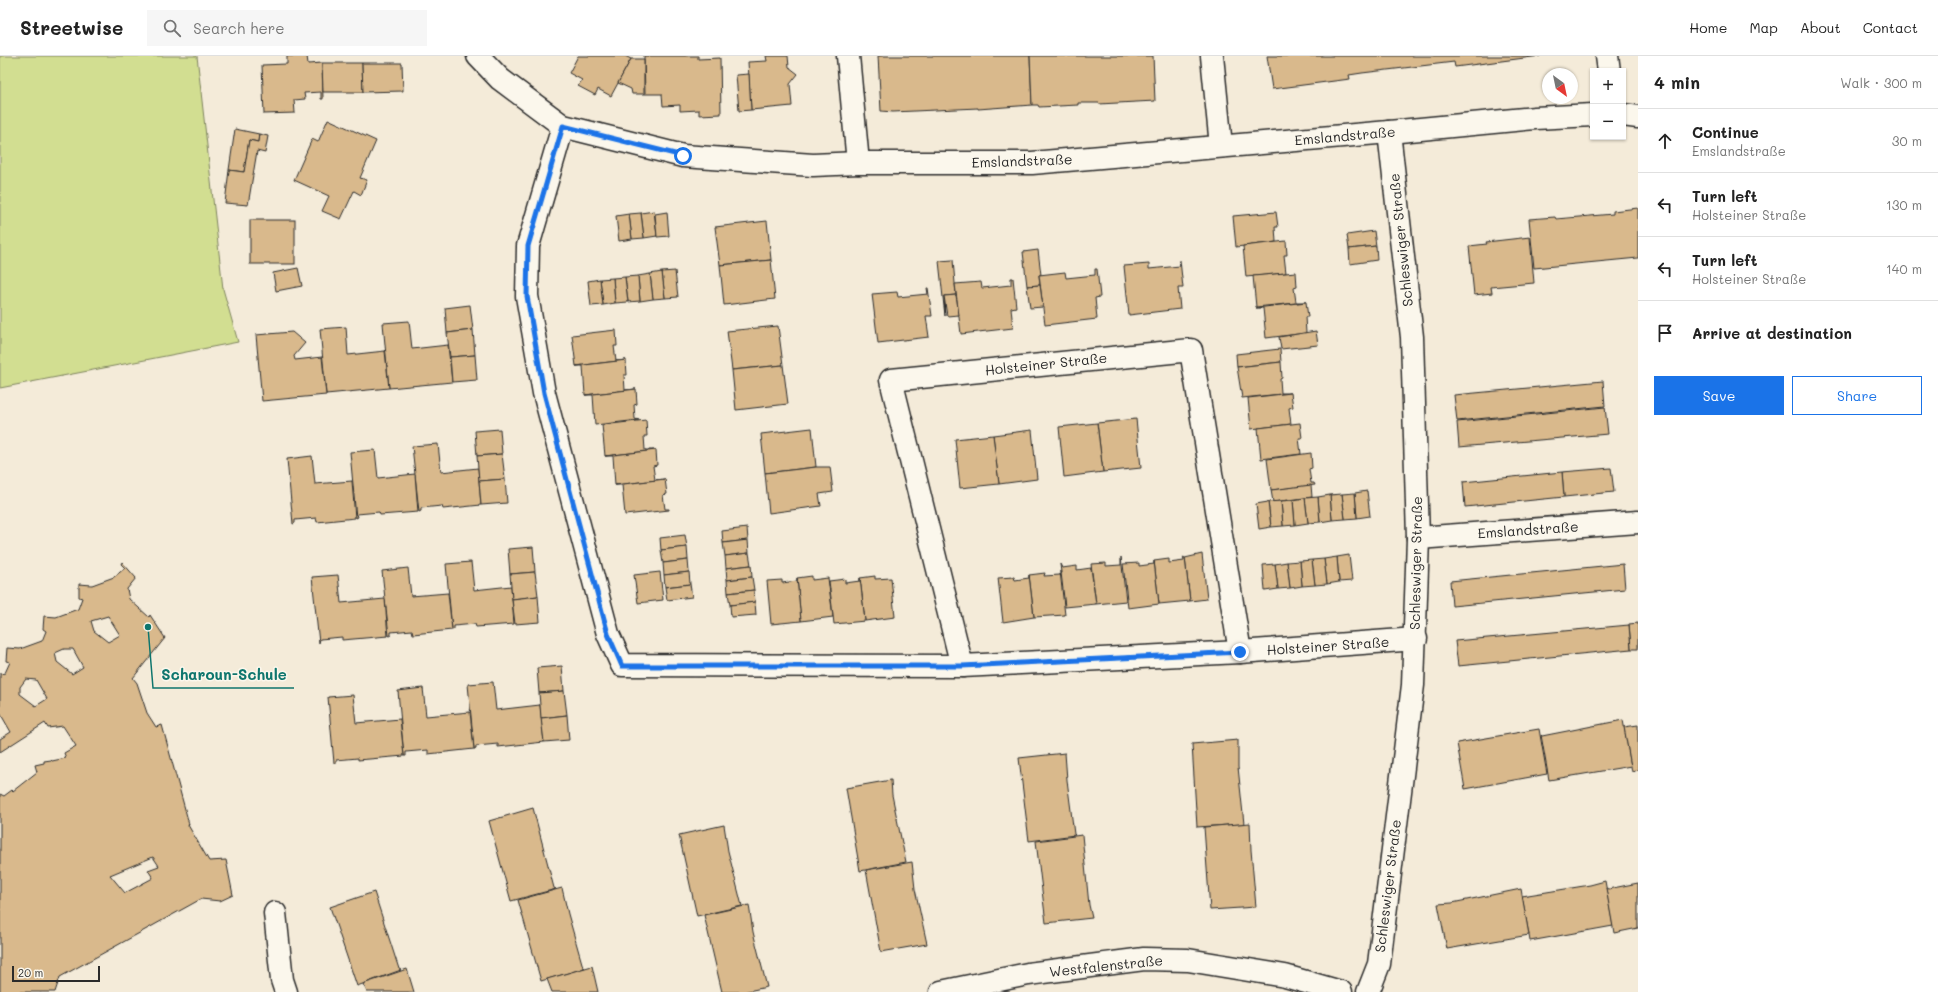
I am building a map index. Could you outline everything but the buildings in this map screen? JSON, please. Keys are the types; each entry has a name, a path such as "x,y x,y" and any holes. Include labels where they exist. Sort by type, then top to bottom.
{"street":[{"name":"Emslandstraße","path":"478,56 500,79 563,126 683,156 813,165 858,163 1032,163 1535,118 1590,115"},
{"path":"848,56 858,163"},
{"path":"1212,56 1221,146"},
{"path":"1607,56 1609,68"},
{"path":"1626,115 1638,117"},
{"name":"Holsteiner Straße","path":"563,126 528,246 527,296 546,401 608,634 622,666 962,666 1240,652 1416,639"},
{"name":"Schleswiger Straße","path":"1368,992 1379,964 1413,685 1416,639 1418,538 1412,337 1389,132"},
{"name":"Holsteiner Straße","path":"962,666 891,380 1191,350 1240,652"},
{"name":"Emslandstraße","path":"1418,538 1638,522"},
{"path":"276,913 282,980 286,992"},
{"name":"Westfalenstraße","path":"941,992 1028,974 1144,959 1188,960 1278,974 1341,992"}],"green space":[{"path":"0,56 197,56 223,289 238,342 0,388"}],"place":[{"name":"Scharoun-Schule","path":"148,627"}],"route":[{"path":"683,156 563,126 528,246 527,296 544,393 608,634 622,666 962,666 1240,652"}]}
